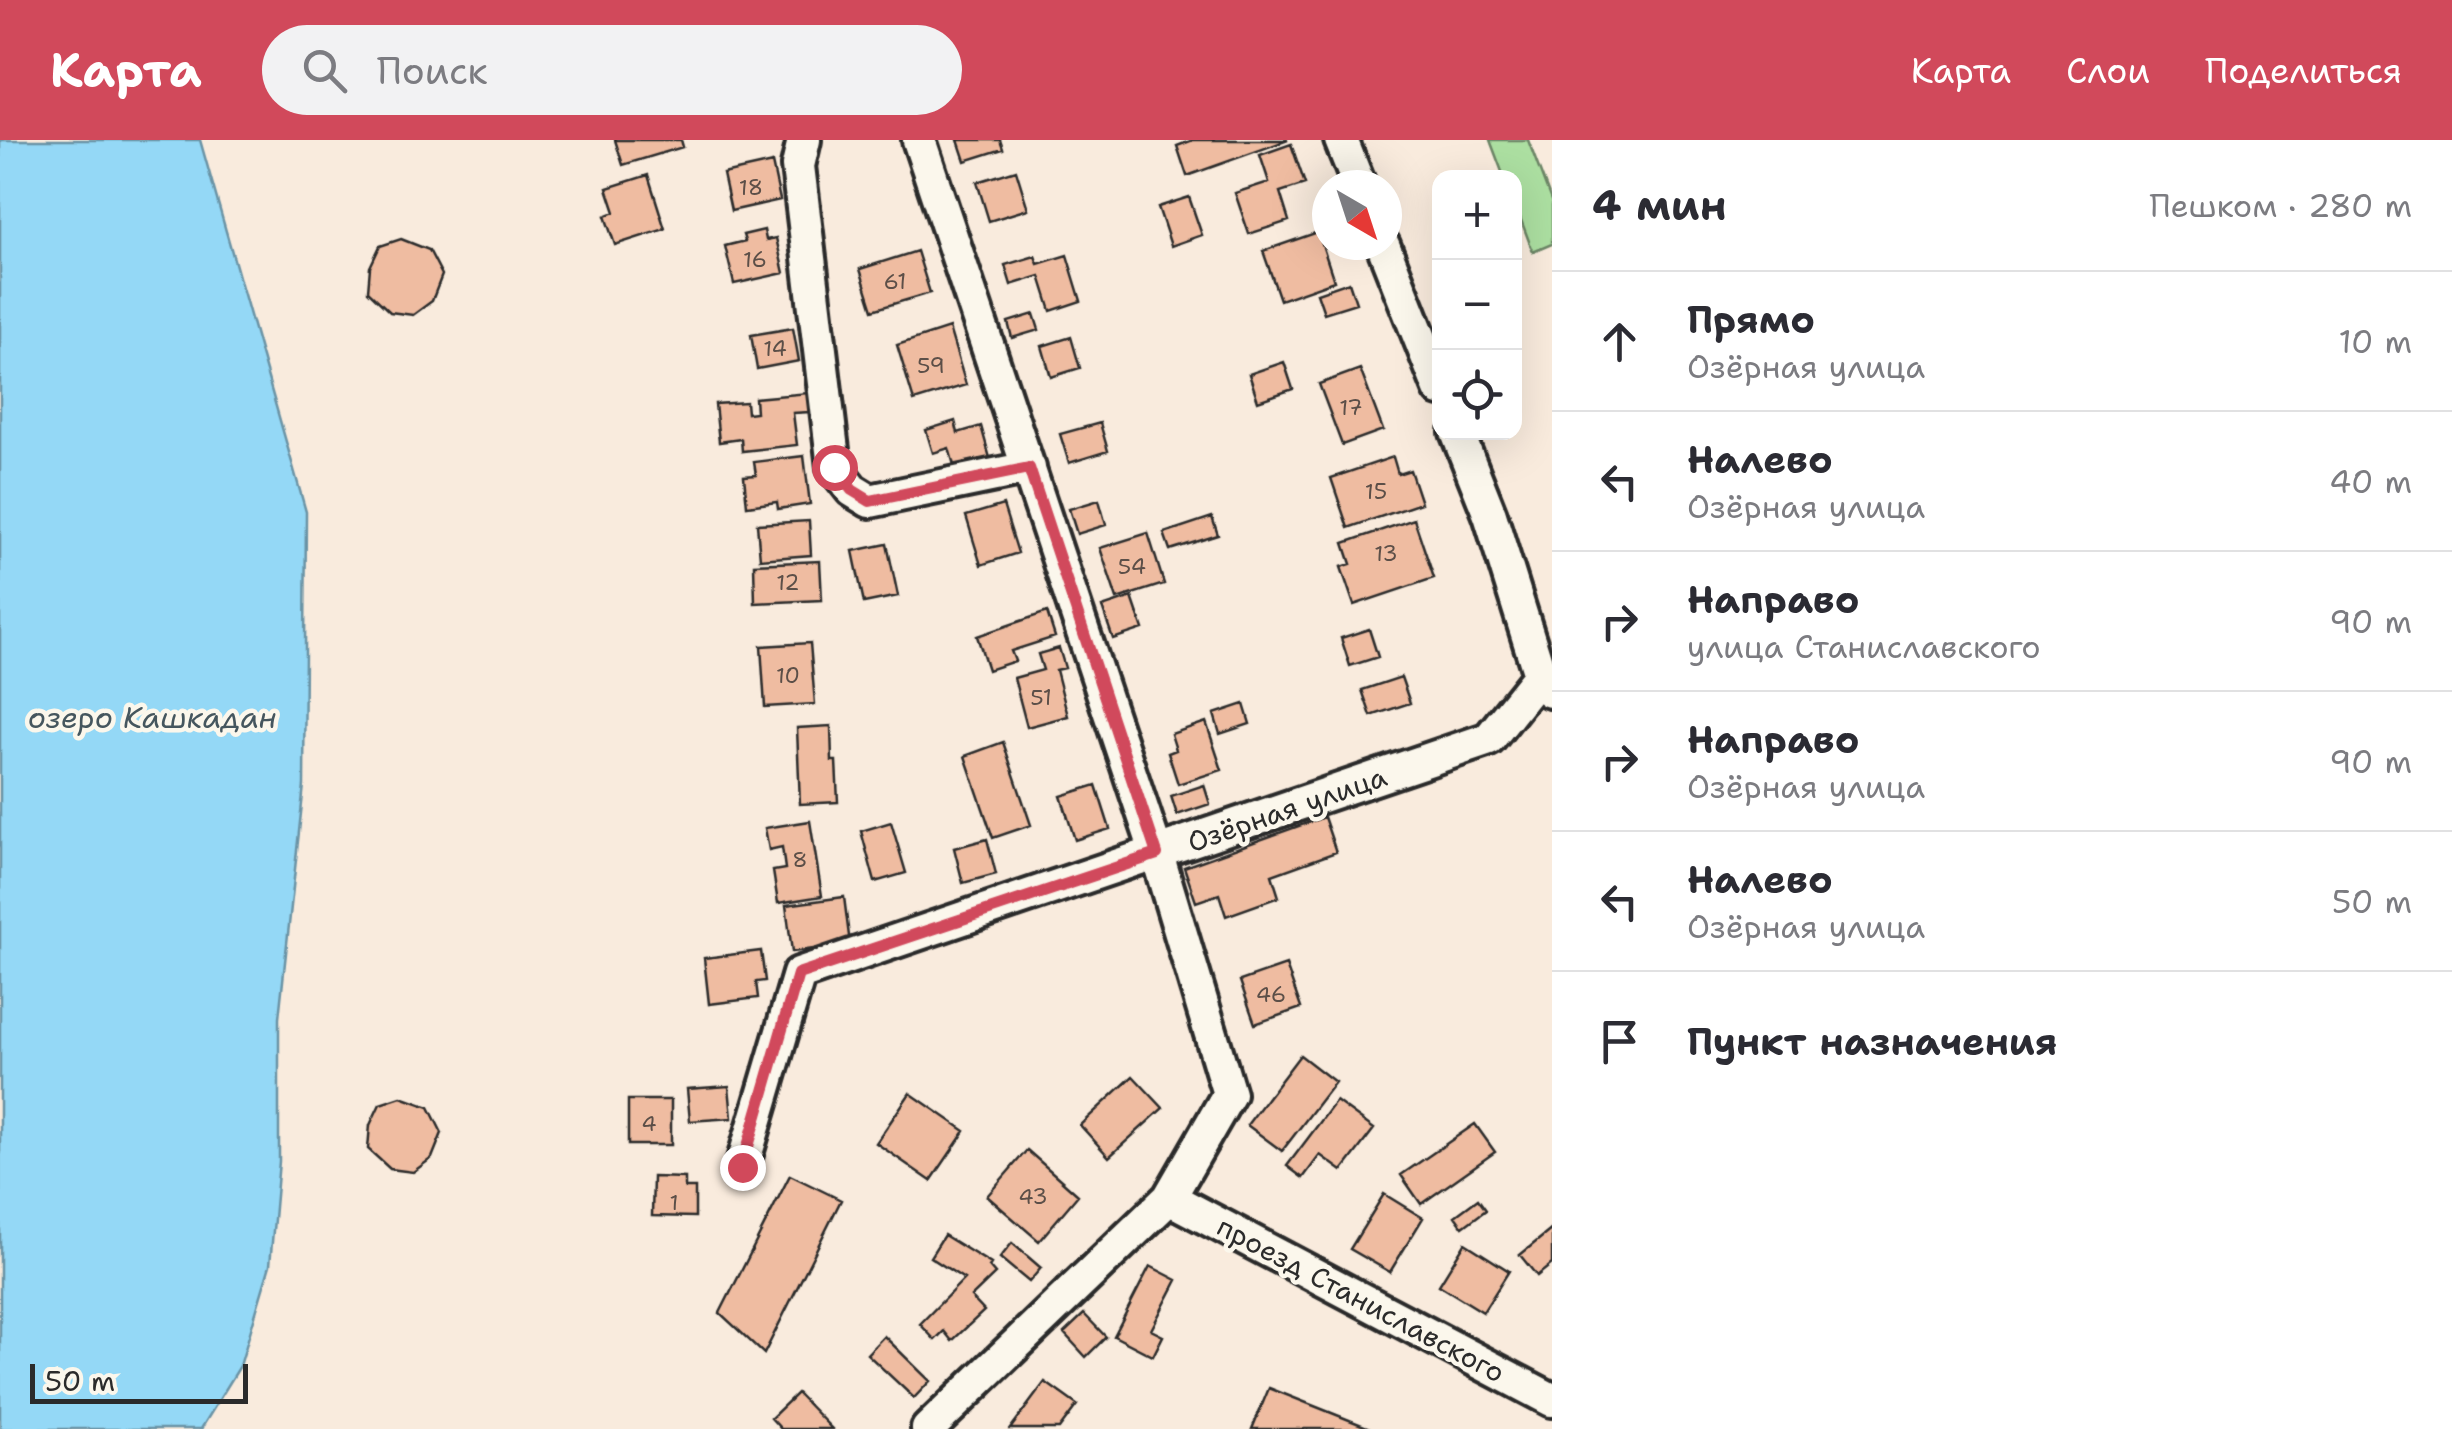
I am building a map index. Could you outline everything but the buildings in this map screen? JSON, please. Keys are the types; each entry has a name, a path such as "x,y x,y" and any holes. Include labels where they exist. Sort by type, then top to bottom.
{"street":[{"path":"804,140 798,166 834,467 852,490 870,501 1029,468"},
{"path":"920,140 1157,854 1229,1094 1169,1198 928,1429"},
{"path":"1341,140 1353,170"},
{"path":"1389,260 1432,368"},
{"path":"1460,440 1490,515 1546,685"},
{"name":"Озёрная улица","path":"742,1167 798,974 1489,740 1546,685"},
{"name":"проезд Станиславского","path":"1169,1198 1552,1400"}],"green space":[{"path":"1490,140 1528,140 1552,203 1552,244 1533,252 1522,223 1522,170 1501,170"}],"water":[{"name":"озеро Кашкадан","path":"0,140 200,140 306,512 304,785 279,1018 279,1161 270,1265 240,1366 201,1429 0,1429"}],"route":[{"path":"742,1167 798,974 1157,854 1029,468 870,501 852,490 834,467"}]}
